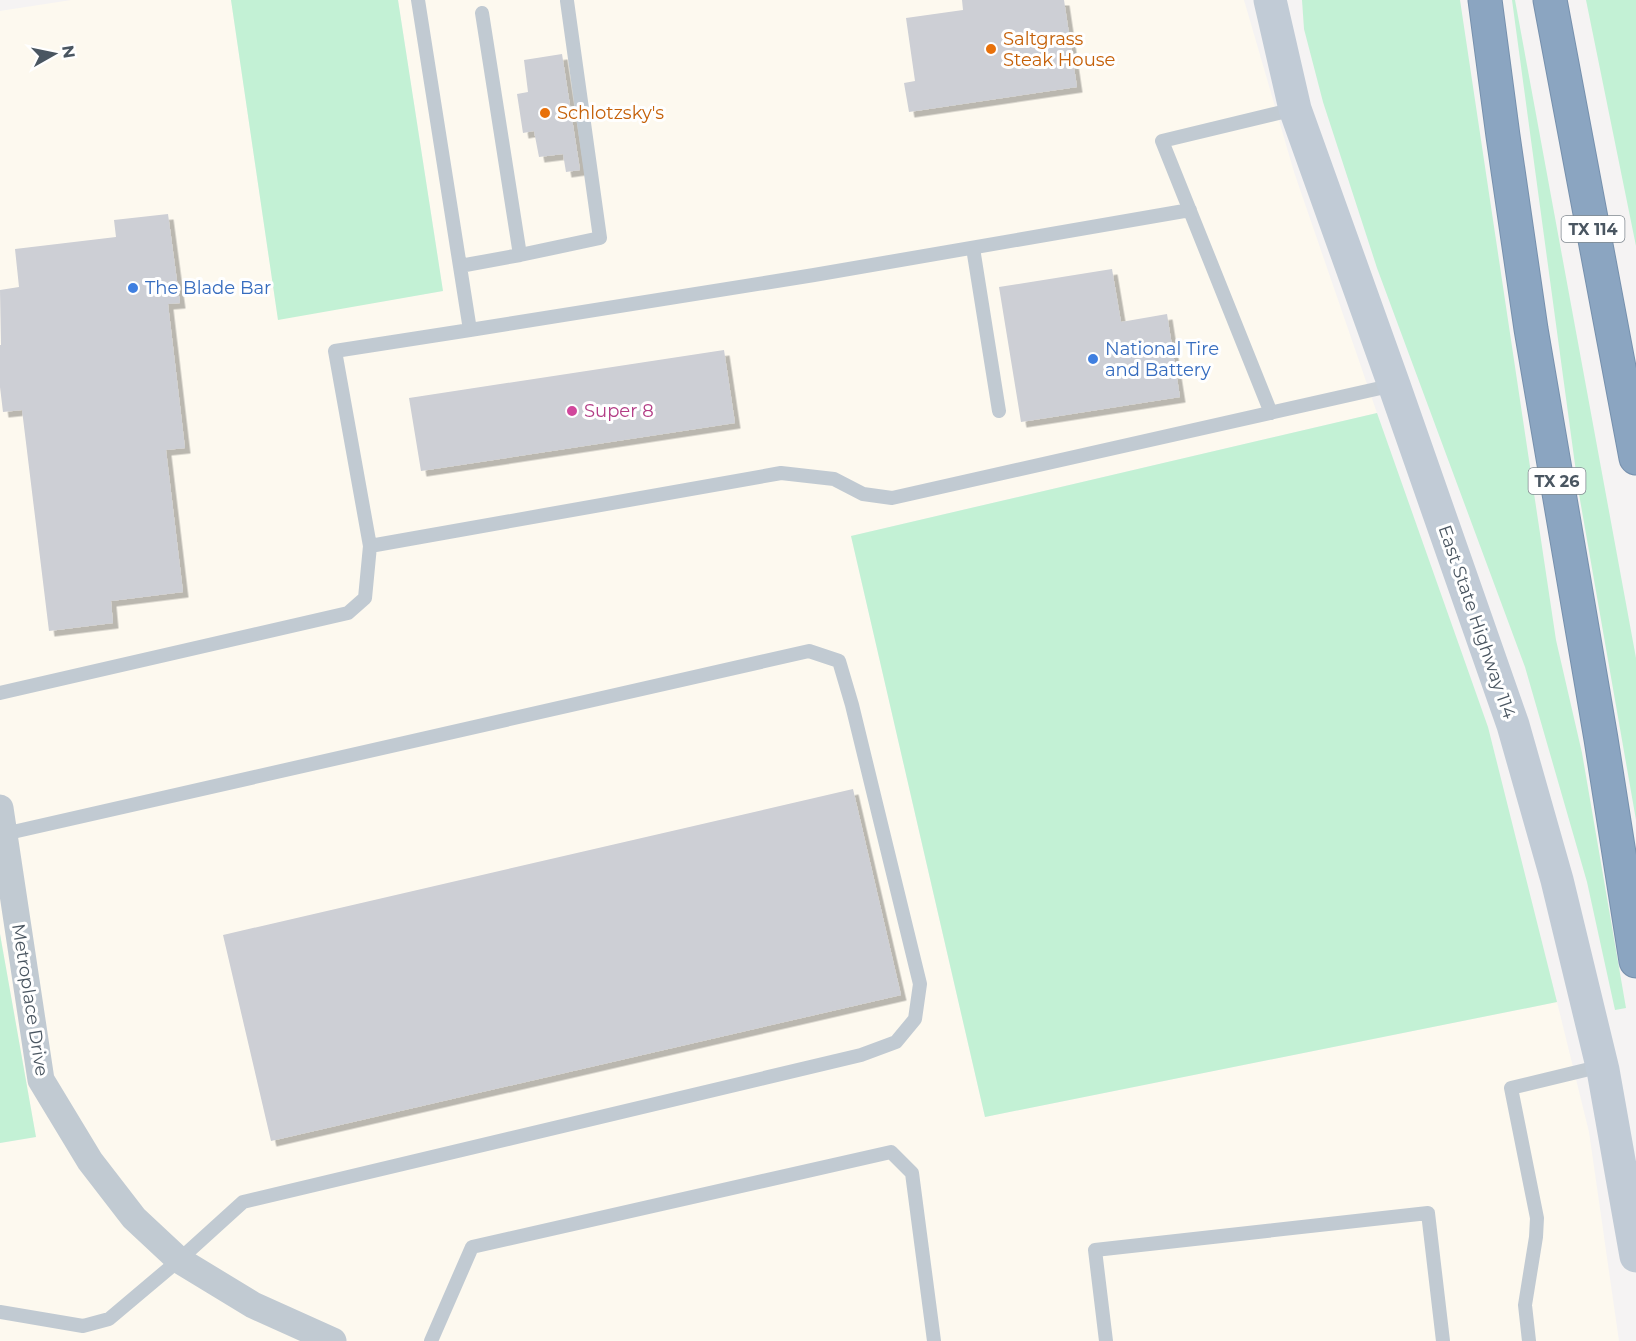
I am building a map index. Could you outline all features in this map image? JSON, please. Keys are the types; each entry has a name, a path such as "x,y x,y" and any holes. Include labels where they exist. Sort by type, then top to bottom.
{"highway":[{"name":"TX 26","path":"1485,0 1531,329 1601,739 1636,961"},
{"name":"TX 114","path":"1550,0 1636,458"}],"main road":[{"name":"East State Highway 114","path":"1270,0 1295,109 1513,725 1557,880 1602,1066 1636,1256"}],"street":[{"name":"Metroplace Drive","path":"2,821 41,1080 90,1161 134,1218 179,1260 253,1305 333,1341"}],"lane":[{"path":"418,0 470,330"},
{"path":"460,266 600,238 567,1"},
{"path":"482,13 520,255"},
{"path":"1271,413 1162,141 1295,109"},
{"path":"0,693 348,613 365,598 370,546 335,351 803,277 1190,210"},
{"path":"973,248 999,411"},
{"path":"370,546 781,473 834,479 863,494 892,498 1394,385"},
{"path":"0,1312 83,1326 109,1319 243,1202 861,1055 896,1042 915,1019 920,984 852,705 839,661 809,651 2,821"},
{"path":"1529,1341 1526,1305 1537,1218 1511,1088 1602,1066"},
{"path":"430,1341 472,1247 891,1152 912,1173 934,1341"},
{"path":"1106,1341 1095,1250 1428,1213 1443,1341"}],"shaded area":[{"path":"71,0 231,0 278,319 443,291 398,0 1244,0 1294,172 1377,413 851,536 985,1117 1557,1002 1589,1132 1619,1341 0,1341 0,1143 36,1137 0,934 0,11"}],"green space":[{"path":"231,0 398,0 443,291 278,320"},
{"path":"1302,0 1460,0 1556,640 1582,753 1626,1008 1615,1010 1587,882 1525,667 1377,268 1323,102 1304,29"},
{"path":"1512,0 1515,0 1636,658 1636,820 1579,494"},
{"path":"1586,0 1636,0 1636,246"},
{"path":"1377,413 1488,727 1557,1002 985,1117 851,536"},
{"path":"0,934 36,1137 0,1143"}],"building":[{"name":"Saltgrass Steak House","path":"962,0 1064,0 1077,87 909,112 904,83 915,81 906,18 963,10"},
{"name":"Schlotzsky's","path":"562,54 580,170 566,172 563,154 539,157 534,131 523,133 517,94 528,92 524,60"},
{"path":"168,214 180,303 168,304 185,448 166,450 183,592 111,601 113,623 49,631 22,410 3,412 0,387 0,290 19,287 15,249 116,237 114,220"},
{"name":"National Tire and Battery","path":"1112,269 1121,322 1167,314 1180,397 1021,422 999,287"},
{"name":"Super 8","path":"724,350 735,423 421,471 409,398"},
{"path":"853,789 901,995 271,1141 223,935"}],"place":[{"name":"Saltgrass Steak House","path":"991,49"},
{"name":"Schlotzsky's","path":"545,113"},
{"name":"The Blade Bar","path":"133,288"},
{"name":"National Tire and Battery","path":"1093,359"},
{"name":"Super 8","path":"572,411"}]}
